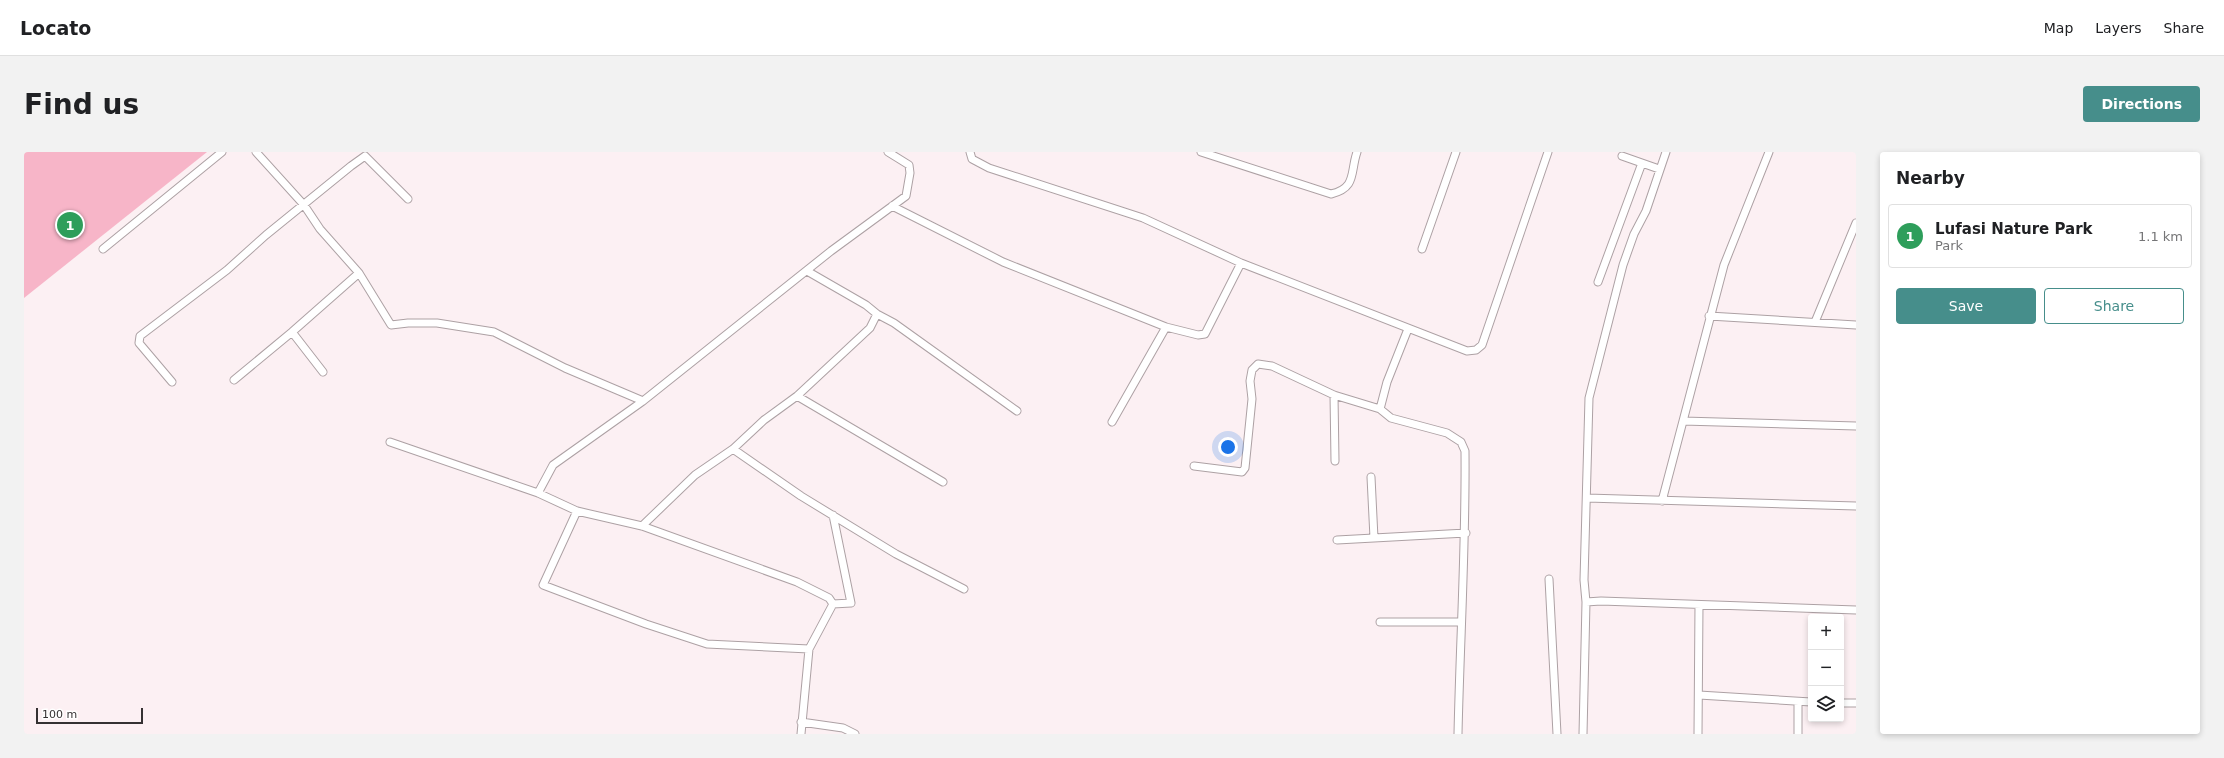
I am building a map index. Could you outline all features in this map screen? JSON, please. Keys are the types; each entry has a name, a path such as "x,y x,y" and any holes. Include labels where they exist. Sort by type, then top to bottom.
{"street":[{"path":"103,249 222,152"},
{"path":"256,152 304,205 320,228 359,273 391,325 408,322 437,324 494,332 565,368 643,401"},
{"path":"538,493 553,465 643,401 831,251 906,196 910,173 909,165 888,152"},
{"path":"970,152 972,159 989,168 1143,218 1241,263 1467,351 1476,350 1482,345 1548,152"},
{"path":"1201,152 1331,194 1344,189 1350,182 1357,152"},
{"path":"1422,249 1456,152"},
{"path":"1583,734 1586,602 1584,580 1589,398 1623,265 1634,234 1646,211 1666,152"},
{"path":"1662,501 1709,316 1724,265 1769,152"},
{"path":"172,382 139,343 140,336 227,270 304,205 368,154 408,199"},
{"path":"1622,156 1659,169"},
{"path":"1598,282 1642,163"},
{"path":"892,206 1003,262 1166,327 1198,335 1205,334 1241,263"},
{"path":"1816,322 1856,223"},
{"path":"807,271 894,323 1016,411"},
{"path":"234,380 292,332 359,273"},
{"path":"642,526 695,475 733,449 764,420 797,396 870,328 877,314"},
{"path":"1709,316 1856,325"},
{"path":"1112,422 1166,327"},
{"path":"1380,409 1387,382 1408,329"},
{"path":"292,332 323,372"},
{"path":"1194,466 1242,472 1245,468 1252,399 1251,376 1252,370 1258,364 1272,366 1334,395 1380,409 1391,418 1447,433 1461,442 1465,451 1466,533 1460,622 1458,734"},
{"path":"1334,395 1335,461"},
{"path":"797,396 943,482"},
{"path":"1683,421 1856,426"},
{"path":"390,442 538,493 577,511 642,526 796,582 829,598 833,604"},
{"path":"733,449 833,515 896,554 964,589"},
{"path":"1371,477 1374,538"},
{"path":"1587,498 1856,506"},
{"path":"577,511 543,585 707,644 809,649"},
{"path":"833,515 852,602 833,604"},
{"path":"1337,540 1466,533"},
{"path":"1549,580 1557,734"},
{"path":"1586,602 1856,610"},
{"path":"801,734 809,649 833,604"},
{"path":"1698,734 1699,605"},
{"path":"1380,622 1460,622"},
{"path":"1699,695 1808,702"},
{"path":"1798,702 1798,734"},
{"path":"1844,702 1856,703"},
{"path":"802,722 843,728 855,734"}],"shaded area":[{"path":"24,152 207,152 24,298"}],"place":[{"name":"Lufasi Nature Park","path":"70,225"}]}
